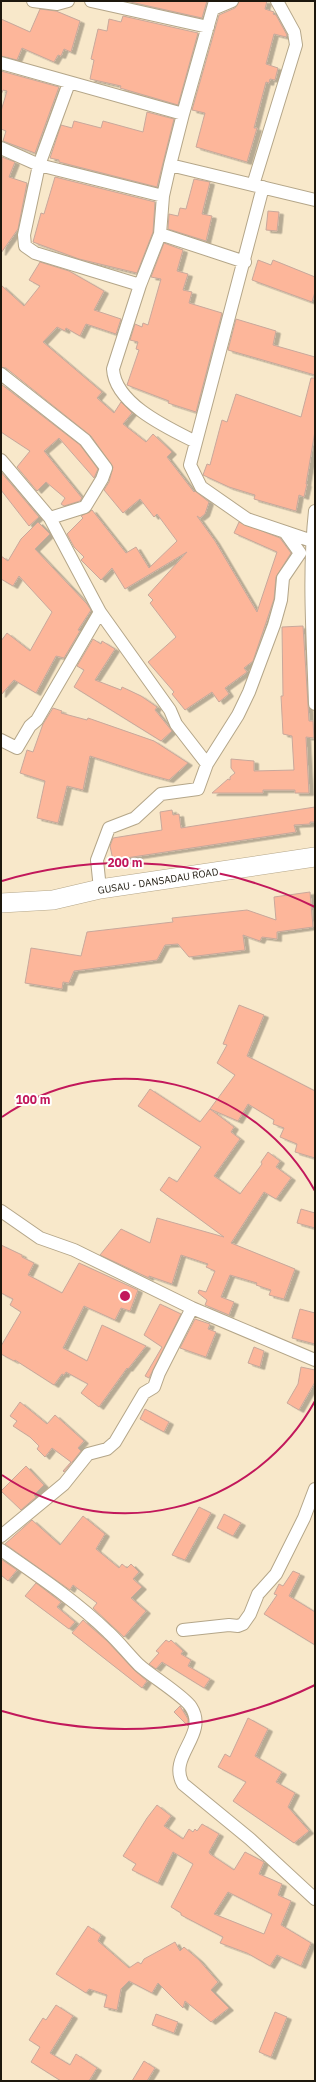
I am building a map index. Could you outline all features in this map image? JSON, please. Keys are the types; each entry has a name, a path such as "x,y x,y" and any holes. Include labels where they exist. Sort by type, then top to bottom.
{"main road":[{"name":"GUSAU - DANSADAU ROAD","path":"1,903 53,900 100,889 315,857"}],"street":[{"path":"33,1 57,4 68,1"},
{"path":"91,1 208,27"},
{"path":"196,442 156,421 124,396 114,378 113,369 140,285 160,234 163,196 170,165 214,5 232,1"},
{"path":"277,1 294,32 296,45 258,186 245,262 190,465 201,487 247,519 312,541"},
{"path":"1,64 183,114"},
{"path":"69,82 39,166 24,235 25,246 35,253 140,285"},
{"path":"1,148 39,166 163,196"},
{"path":"170,165 315,200"},
{"path":"160,234 245,262"},
{"path":"1,374 85,440 106,468 102,479 85,507 50,518"},
{"path":"1,460 50,518 100,612 170,710 176,724 207,764"},
{"path":"315,511 312,541 315,704"},
{"path":"100,889 96,860 109,828 135,818 161,794 198,789 207,764 238,715 249,692 274,625 281,600 283,578 300,553 285,532"},
{"path":"1,740 17,748 30,726 37,720 100,612"},
{"path":"1,1211 40,1238 106,1264 192,1308 315,1360"},
{"path":"1,1536 64,1484 88,1454 107,1449 115,1442 144,1393 154,1387 159,1373 192,1308"},
{"path":"183,1630 229,1625 238,1626 243,1624 250,1614 258,1594 276,1574 304,1518 315,1489"},
{"path":"1,1550 102,1626 140,1665 191,1706 196,1725 195,1732 178,1764 178,1772 183,1784 250,1839 315,1899"}],"building":[{"path":"126,1 207,1 202,18"},
{"path":"239,1 267,1 265,9 274,12 273,14 276,15 287,35 286,37 274,34 266,64 278,68 275,80 270,79 269,83 266,82 254,128 257,128 247,162 196,147 205,113 192,110 219,15 235,8"},
{"path":"40,9 56,11 80,21 71,52 64,49 61,56 58,55 54,62 22,48 17,60 1,56 1,19 30,32"},
{"path":"123,16 198,33 178,105 120,88 121,86 90,79 94,60 91,59 98,29 107,31 109,19 121,22"},
{"path":"1,71 59,87 35,153 3,141 6,131 1,129 1,111 7,91 3,90 1,95"},
{"path":"147,112 174,119 157,187 59,162 59,160 50,158 61,125 72,128 74,121 101,128 103,121 143,132"},
{"path":"2,157 15,162 9,177 27,183 18,229 1,253"},
{"path":"55,177 155,202 153,232 137,273 79,259 33,242 41,213 44,214"},
{"path":"194,179 210,182 202,214 212,216 206,241 168,229 169,214 178,216 180,208 186,209"},
{"path":"268,211 279,212 277,231 266,230"},
{"path":"164,243 183,250 177,271 188,274 183,290 192,292 189,303 222,313 196,412 168,403 169,401 127,385 139,350 136,349 138,342 130,340 135,324 142,327 143,323 148,325 161,279 151,277"},
{"path":"258,260 271,265 273,260 315,277 315,292 312,302 252,280"},
{"path":"40,262 69,271 104,291 94,310 121,319 116,334 86,324 80,336 66,328 65,331 57,327 43,342 102,392 97,398 114,413 121,402 132,413 123,424 146,442 153,434 172,452 167,457 194,492 195,491 209,502 205,514 200,518 197,516 215,541 257,612 277,552 234,533 239,522 280,538 291,553 276,577 274,599 253,661 244,668 247,672 225,688 229,694 219,702 212,692 185,710 172,694 174,692 148,662 176,637 150,603 153,600 148,595 187,552 125,589 112,568 101,580 81,560 84,557 74,547 67,534 83,518 81,516 92,510 126,553 136,547 149,568 177,541 157,514 154,517 140,499 123,513 104,490 109,482 113,467 91,436 6,368 1,367 1,285 24,306 40,286 29,280"},
{"path":"236,319 276,331 273,345 315,357 315,375 228,350"},
{"path":"311,378 315,378 315,431 304,497 299,495 296,511 254,499 255,495 229,487 203,475 207,464 210,465 222,420 227,422 236,394 301,417"},
{"path":"1,384 80,445 98,469 94,478 59,438 44,451 82,498 80,501 64,506 61,504 65,498 46,482 37,491 17,467 30,451 1,432"},
{"path":"1,472 39,517 29,526 1,490"},
{"path":"38,522 50,534 35,549 91,610 78,630 80,631 64,658 56,656 36,693 14,680 1,695 1,641 7,633 30,651 52,612 19,576 13,586 1,579 1,556 8,561 21,539"},
{"path":"303,626 309,721 313,721 314,738 306,737 309,793 295,793 295,790 263,790 263,793 212,793 228,779 230,780 230,777 235,773 231,768 231,759 254,761 254,771 294,770 292,736 283,734 281,696 283,696 282,627"},
{"path":"93,639 101,644 102,641 115,649 95,680 121,690 122,687 141,696 157,707 155,710 172,731 161,741 74,687 84,670 77,666"},
{"path":"53,708 62,711 61,713 87,720 88,718 154,741 188,763 169,780 90,756 83,790 67,786 58,823 37,818 45,781 20,773 27,750 33,752 43,724"},
{"path":"315,807 315,822 310,822 310,824 294,825 296,832 113,860 110,846 113,838 162,830 160,812 172,810 173,815 179,814 181,828"},
{"path":"310,892 313,927 277,932 277,939 262,937 260,941 243,935 245,950 189,957 178,944 165,945 157,960 74,971 69,983 63,982 62,989 25,983 31,948 81,956 87,932 173,922 172,918 247,910 276,920 274,897"},
{"path":"239,1005 264,1015 247,1056 315,1091 315,1158 295,1152 297,1144 280,1137 284,1128 273,1124 274,1120 248,1104 238,1121 210,1109 235,1075 217,1063 227,1045 223,1044"},
{"path":"150,1089 200,1122 210,1109 234,1127 231,1132 240,1139 214,1176 240,1194 262,1164 261,1162 268,1152 280,1161 276,1167 291,1178 276,1199 264,1192 231,1243 295,1269 284,1299 269,1295 271,1290 256,1285 257,1283 230,1275 221,1297 234,1302 229,1315 205,1305 207,1300 198,1293 199,1290 206,1292 215,1271 206,1267 208,1264 181,1255 172,1284 149,1276 149,1278 100,1255 121,1229 150,1243 157,1218 224,1237 160,1190 169,1177 177,1182 201,1147 138,1106"},
{"path":"301,1209 315,1213 315,1228 297,1223"},
{"path":"1,1245 22,1255 22,1257 34,1263 28,1275 62,1293 79,1263 138,1290 130,1311 121,1308 115,1320 84,1306 63,1348 87,1361 102,1325 146,1346 128,1369 127,1368 99,1407 81,1393 88,1384 66,1372 64,1375 62,1374 54,1385 15,1360 14,1361 1,1354 1,1346 21,1312 10,1305 13,1299 1,1293"},
{"path":"160,1304 181,1314 149,1378 145,1376 162,1347 144,1335"},
{"path":"300,1309 315,1313 315,1344 292,1338"},
{"path":"195,1319 210,1324 208,1329 216,1332 206,1357 180,1348"},
{"path":"254,1347 264,1351 260,1367 248,1363"},
{"path":"301,1367 315,1370 315,1382 299,1410 287,1403 298,1384"},
{"path":"20,1402 47,1424 55,1415 84,1441 78,1448 81,1451 64,1472 63,1471 71,1462 52,1448 45,1457 37,1449 39,1446 30,1437 13,1426 17,1421 10,1416"},
{"path":"145,1409 169,1422 164,1432 140,1419"},
{"path":"26,1466 44,1485 34,1495 36,1497 21,1510 1,1491"},
{"path":"199,1507 211,1513 185,1560 172,1555"},
{"path":"224,1514 241,1523 233,1536 217,1528"},
{"path":"83,1516 105,1534 96,1549 119,1568 122,1564 127,1568 131,1564 139,1572 133,1579 142,1587 131,1598 146,1611 124,1637 93,1608 97,1603 73,1585 70,1590 5,1544 32,1520 60,1545"},
{"path":"1,1559 17,1570 8,1581 1,1575"},
{"path":"293,1571 300,1574 289,1596 315,1612 315,1645 264,1614 277,1595 274,1594 279,1584 283,1586"},
{"path":"36,1583 61,1602 57,1607 75,1622 69,1629 25,1596"},
{"path":"83,1620 107,1641 134,1670 147,1681 142,1688 72,1633"},
{"path":"166,1640 169,1642 171,1640 183,1651 181,1654 191,1660 188,1666 210,1679 204,1688 162,1662 156,1669 149,1664 159,1653 156,1651"},
{"path":"180,1706 188,1719 188,1726 174,1712"},
{"path":"248,1718 268,1729 255,1756 282,1772 276,1782 295,1793 288,1807 309,1831 294,1843 233,1801 246,1782 218,1767 225,1754 230,1757"},
{"path":"157,1805 171,1816 164,1826 183,1839 189,1829 193,1832 195,1829 197,1831 202,1824 219,1834 209,1852 234,1870 245,1852 264,1862 259,1874 282,1884 278,1895 291,1901 281,1925 311,1943 301,1966 277,1955 270,1966 247,1953 220,1943 223,1937 181,1915 181,1913 171,1907 193,1864 173,1852 158,1883 132,1870 136,1864 123,1856","holes":["228,1892 272,1914 264,1934 214,1914"]},
{"path":"88,1926 101,1935 98,1941 129,1968 138,1962 141,1964 144,1959 175,1942 180,1951 184,1947 199,1960 218,1982 211,1990 229,2008 211,2022 185,2001 183,2008 158,1983 152,1993 129,1981 121,1989 117,2010 104,2007 107,1995 89,1989 86,1993 56,1974"},
{"path":"56,2005 73,2016 50,2053 70,2065 76,2054 97,2068 89,2081 61,2081 31,2062 40,2047 29,2040 43,2018 46,2020"},
{"path":"275,2012 287,2017 271,2057 259,2052"},
{"path":"156,2014 178,2022 174,2033 152,2025"},
{"path":"144,2061 155,2068 147,2081 132,2081"}]}
